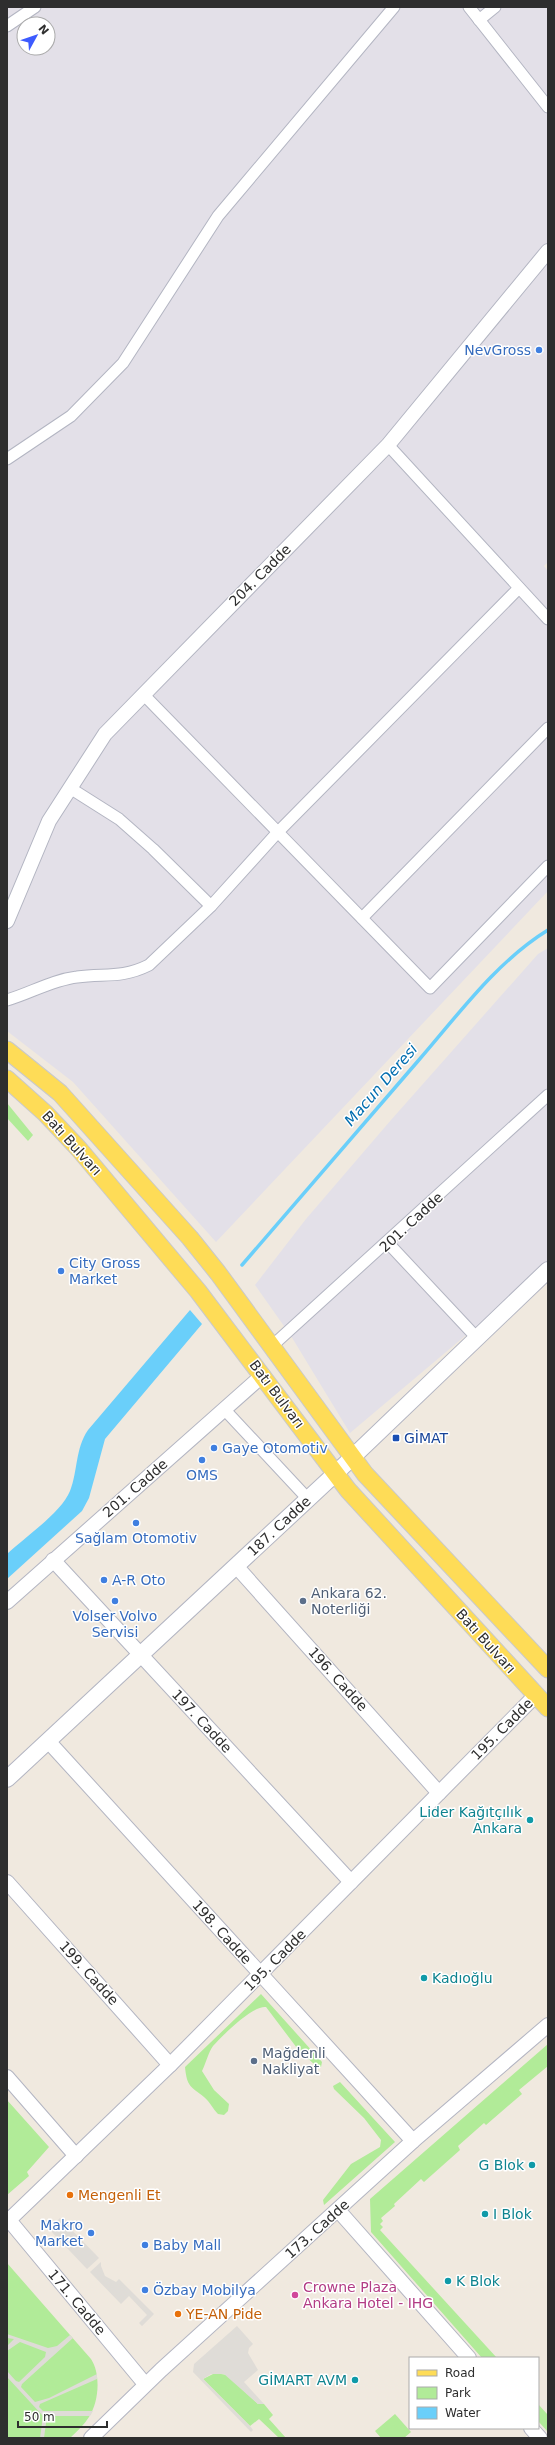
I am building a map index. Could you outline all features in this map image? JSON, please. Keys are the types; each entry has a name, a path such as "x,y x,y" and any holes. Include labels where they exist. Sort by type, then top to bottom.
{"main road":[{"name":"Batı Bulvarı","path":"7,1050 60,1093 87,1121 190,1238 272,1346 365,1474 548,1669"},
{"name":"Batı Bulvarı","path":"7,1079 45,1113 79,1149 198,1291 263,1375 348,1490 548,1708"},
{"name":"187. Cadde","path":"7,1778 336,1473 548,1270"}],"street":[{"path":"7,26 35,7"},
{"path":"7,459 71,416 123,363 218,216 394,7"},
{"path":"469,7 548,107"},
{"path":"479,20 495,7"},
{"name":"204. Cadde","path":"7,921 49,821 105,734 388,444 548,251"},
{"path":"388,444 548,619"},
{"path":"7,1000 78,976 111,976 138,970 149,965 172,945 211,906 277,833 519,588"},
{"path":"143,694 277,833 430,988 548,866"},
{"path":"362,918 548,728"},
{"path":"70,788 119,820 136,834 211,906"},
{"name":"201. Cadde","path":"272,1346 388,1243 548,1095"},
{"path":"388,1243 477,1338"},
{"name":"201. Cadde","path":"7,1602 263,1375"},
{"path":"224,1409 308,1499"},
{"name":"197. Cadde","path":"53,1560 351,1882"},
{"name":"196. Cadde","path":"236,1566 439,1793"},
{"name":"195. Cadde","path":"9,2220 170,2065 536,1695"},
{"name":"198. Cadde","path":"48,1741 413,2141"},
{"name":"199. Cadde","path":"7,1882 170,2065"},
{"name":"173. Cadde","path":"91,2438 145,2384 413,2141 548,2025"},
{"path":"7,2077 76,2156"},
{"path":"338,2210 468,2357"},
{"name":"171. Cadde","path":"9,2220 145,2384"},
{"path":"532,2429 540,2438"}],"shaded area":[{"path":"7,7 548,7 548,562 544,566 548,571 548,891 216,1242 73,1082 7,1031"},
{"path":"548,948 548,1266 350,1433 291,1336 255,1285 306,1219 391,1120 538,954"},
{"path":"60,2218 99,2258 87,2269 49,2229"},
{"path":"101,2262 105,2276 116,2282 119,2279 154,2314 142,2326 139,2323 147,2315 129,2296 121,2304 90,2272"},
{"path":"237,2326 253,2344 249,2348 248,2353 258,2370 244,2382 264,2404 258,2404 224,2374 211,2374 203,2379 250,2426 253,2430 251,2432 193,2372 194,2364"},
{"path":"7,2334 48,2348 57,2346 70,2335 73,2338 22,2384 21,2387 35,2402 49,2398 97,2374 97,2379 40,2404 39,2407 43,2411 93,2411 90,2416 47,2416 44,2438 40,2438 43,2416 7,2377 7,2371 16,2381 19,2382 45,2357 46,2352 20,2342 7,2351 7,2346 14,2339 7,2338"}],"green space":[{"path":"7,1103 33,1135 28,1141 7,1118"},
{"path":"261,1994 322,2062 321,2067 317,2067 297,2048 266,2007 260,2008 238,2022 213,2046 202,2071 214,2090 229,2104 228,2111 224,2115 218,2114 206,2099 190,2086 185,2067"},
{"path":"548,2044 548,2066 519,2090 522,2094 486,2125 484,2123 458,2146 460,2150 424,2182 421,2179 381,2218 383,2221 380,2224 383,2227 380,2230 496,2357 481,2357 371,2232 370,2199"},
{"path":"340,2082 395,2142 324,2205 323,2200 351,2164 380,2147 381,2140 364,2118 334,2089 333,2086"},
{"path":"7,2100 49,2147 27,2172 29,2176 7,2195"},
{"path":"7,2263 91,2359 94,2365 98,2388 95,2404 87,2420 70,2438 7,2438"},
{"path":"215,2373 227,2375 258,2404 264,2404 273,2415 269,2419 286,2438 279,2438 259,2419 250,2426 203,2379"},
{"path":"539,2405 548,2415 548,2432 539,2422"},
{"path":"395,2414 411,2432 404,2438 381,2438 375,2431"}],"water":[{"path":"190,1310 202,1324 105,1439 89,1498 82,1511 7,1579 7,1554 59,1508 70,1491 81,1445 88,1430"}],"waterway":[{"name":"Macun Deresi","path":"242,1265 478,990 511,958 548,930"}],"place":[{"name":"NevGross","path":"539,350"},
{"name":"City Gross Market","path":"61,1271"},
{"name":"GİMAT","path":"396,1438"},
{"name":"Gaye Otomotiv","path":"214,1448"},
{"name":"OMS","path":"202,1460"},
{"name":"Sağlam Otomotiv","path":"136,1523"},
{"name":"A-R Oto","path":"104,1580"},
{"name":"Volser Volvo Servisi","path":"115,1601"},
{"name":"Ankara 62. Noterliği","path":"303,1601"},
{"name":"Lider Kağıtçılık Ankara","path":"530,1820"},
{"name":"Kadıoğlu","path":"424,1978"},
{"name":"Mağdenli Nakliyat","path":"254,2061"},
{"name":"G Blok","path":"532,2165"},
{"name":"Mengenli Et","path":"70,2195"},
{"name":"I Blok","path":"485,2214"},
{"name":"Makro Market","path":"91,2233"},
{"name":"Baby Mall","path":"145,2245"},
{"name":"K Blok","path":"448,2281"},
{"name":"Özbay Mobilya","path":"145,2290"},
{"name":"Crowne Plaza Ankara Hotel - IHG","path":"295,2295"},
{"name":"YE-AN Pide","path":"178,2314"},
{"name":"GİMART AVM","path":"355,2380"}]}
